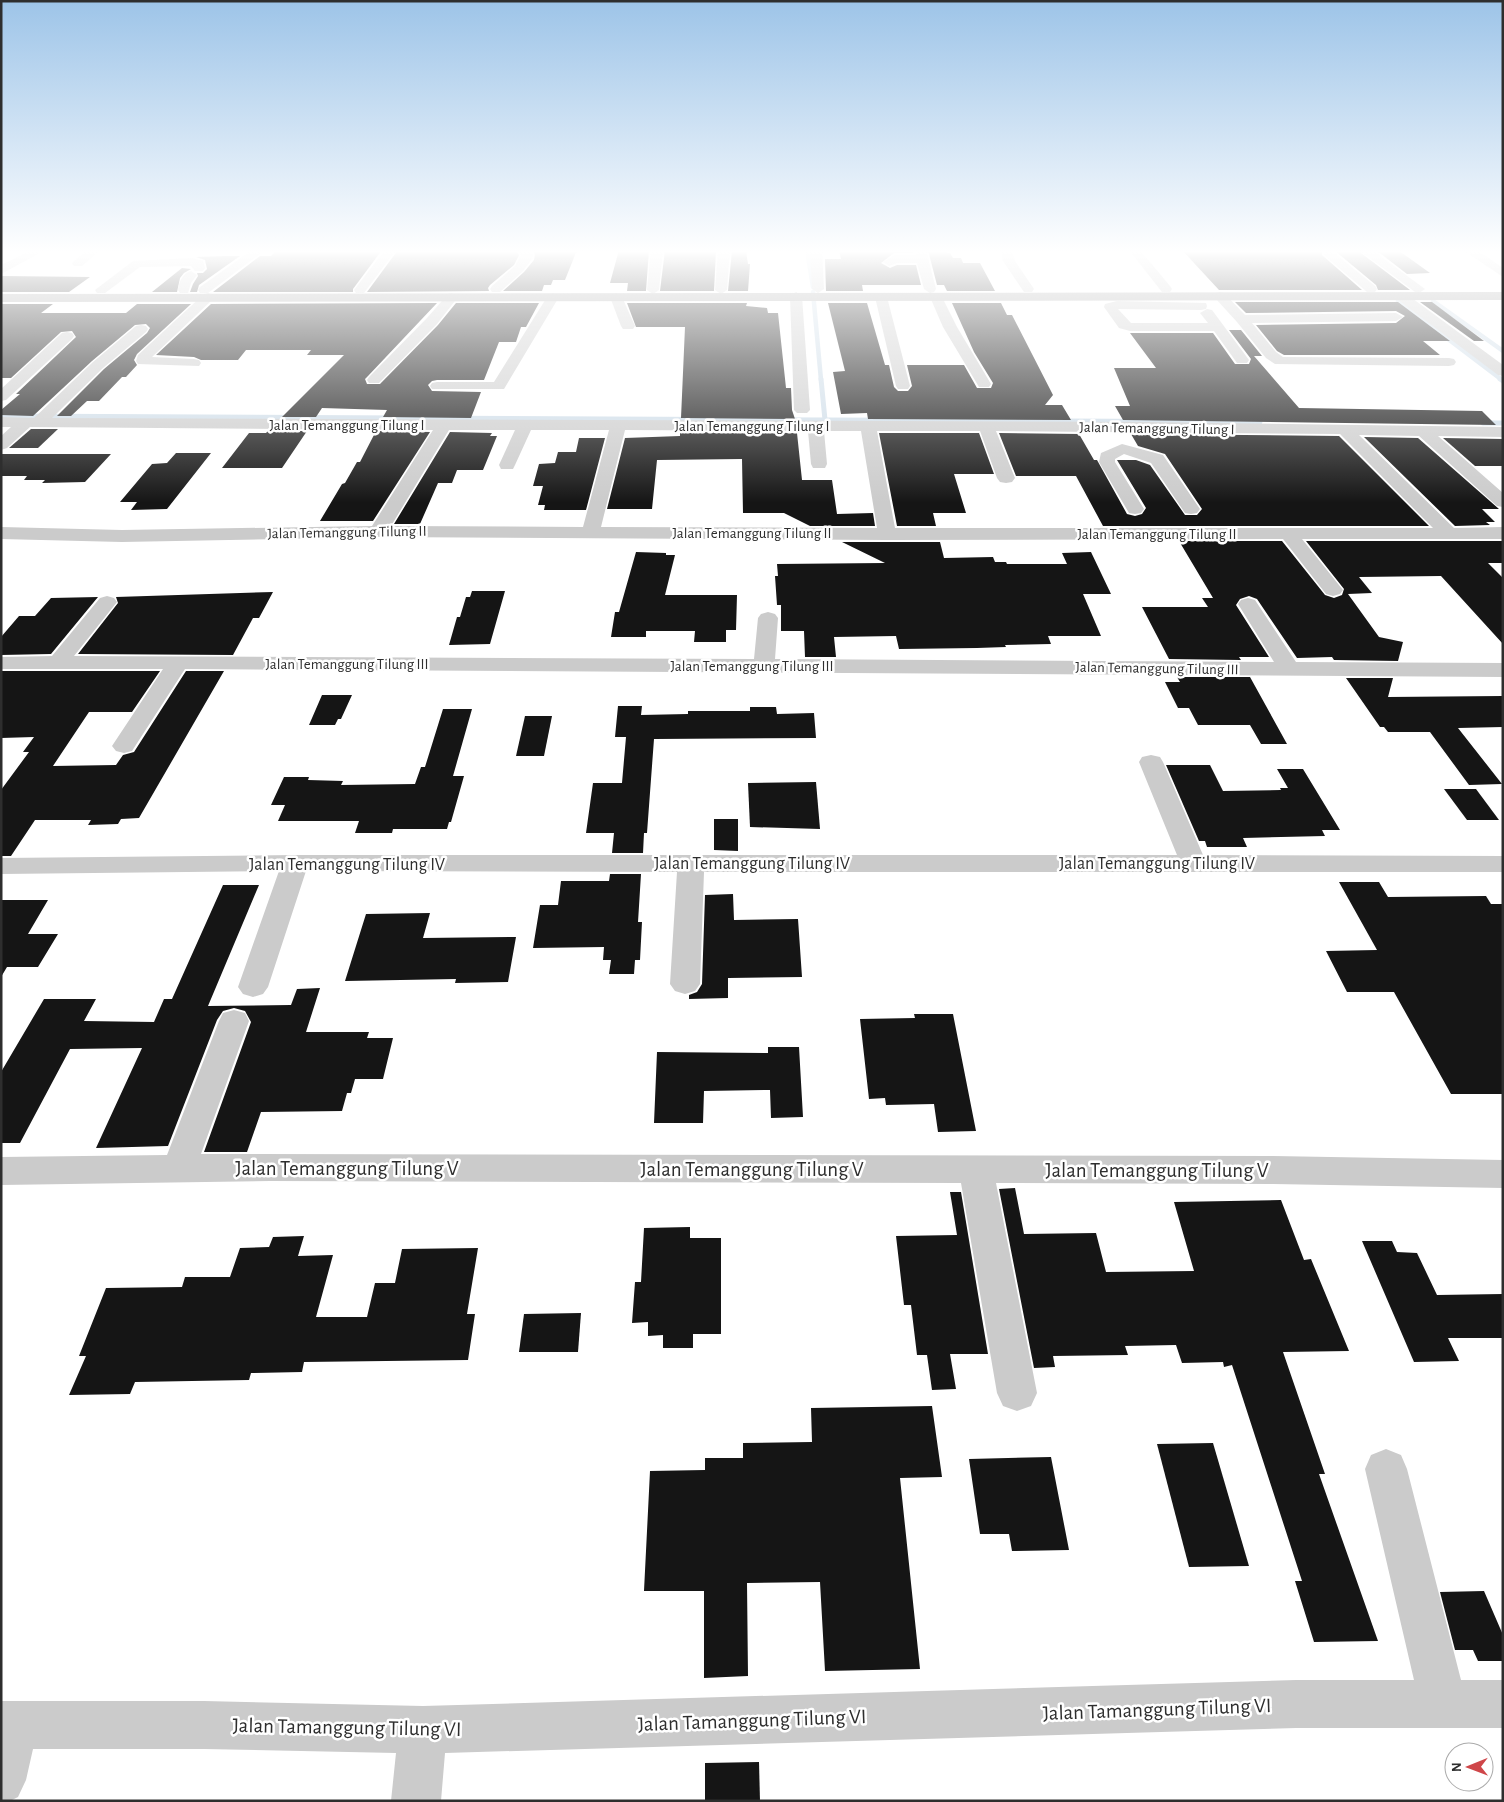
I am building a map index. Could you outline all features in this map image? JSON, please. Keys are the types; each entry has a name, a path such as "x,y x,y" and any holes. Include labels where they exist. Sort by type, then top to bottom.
{"street":[{"path":"1,445 39,419 135,334"},
{"path":"167,334 143,358 143,361 194,363"},
{"path":"374,380 419,334"},
{"path":"437,386 499,386 530,334"},
{"path":"802,410 805,334"},
{"path":"890,334 903,386"},
{"path":"954,334 984,384"},
{"path":"1222,334 1242,360"},
{"path":"1255,334 1271,355 1280,361 1449,362"},
{"path":"1459,334 1503,372"},
{"path":"1467,334 1503,360"},
{"path":"1,398 66,336"},
{"path":"1213,346 1231,346"},
{"name":"Jalan Temanggung Tilung I","path":"1,422 39,419 525,426 1108,427 1503,432"},
{"path":"378,531 444,425"},
{"path":"507,466 525,426"},
{"path":"591,532 618,426"},
{"path":"816,426 819,464"},
{"path":"868,426 887,534"},
{"path":"986,427 1006,478"},
{"path":"1108,427 1122,449 1157,459 1191,509"},
{"path":"1345,430 1448,532"},
{"path":"1423,431 1503,502"},
{"path":"1122,449 1107,457 1107,462 1135,509"},
{"name":"Jalan Temanggung Tilung II","path":"1,533 178,536 378,531 887,534 1503,533"},
{"path":"1288,533 1333,590"},
{"path":"58,662 107,602"},
{"path":"1248,604 1289,669"},
{"path":"764,666 768,618"},
{"name":"Jalan Temanggung Tilung III","path":"1,663 1503,670"},
{"path":"124,746 177,664"},
{"path":"1151,762 1193,863"},
{"path":"253,987 295,863"},
{"name":"Jalan Temanggung Tilung IV","path":"1,866 295,863 1503,864"},
{"path":"684,984 691,864"},
{"path":"179,1169 234,1021"},
{"name":"Jalan Temanggung Tilung V","path":"1,1171 179,1169 976,1169 1503,1174"},
{"path":"976,1169 1017,1393"},
{"path":"1386,1469 1443,1704"},
{"name":"Jalan Tamanggung Tilung VI","path":"8,1725 204,1724 423,1730 1296,1704 1503,1704"},
{"path":"1,1780 8,1725"},
{"path":"416,1801 423,1730"}],"building":[{"path":"1,334 59,334 11,378 1,378"},
{"path":"74,334 124,334 33,416 1,415 1,410 20,394 16,394 76,337"},
{"path":"146,334 158,334 137,354 134,360 137,365 126,377 122,377 99,401 87,401 71,416 57,416 104,369"},
{"path":"179,334 408,334 365,379 367,384 380,384 429,334 519,334 516,342 499,342 484,380 437,380 432,381 428,385 432,391 481,392 471,418 383,417 387,410 322,408 316,417 282,417 344,355 307,355 311,350 246,350 238,360 201,360 194,357 156,355"},
{"path":"685,334 780,334 786,388 791,388 792,410 795,419 681,418"},
{"path":"836,334 876,334 885,365 889,365 894,387 898,391 908,391 912,386 907,365 964,365 977,388 991,388 993,383 974,352 966,334 1022,334 1053,395 1045,405 1062,405 1071,420 868,419 867,413 841,414 833,372 845,371"},
{"path":"1131,334 1214,334 1235,364 1249,364 1251,359 1232,334 1244,334 1262,356 1254,356 1299,408 1482,411 1496,425 1123,420 1115,406 1130,406 1114,368 1156,368"},
{"path":"1263,334 1441,334 1450,341 1423,341 1440,355 1284,355 1277,351"},
{"path":"1464,334 1475,334 1484,341 1474,341"},
{"path":"31,429 58,429 38,448 9,448"},
{"path":"268,431 307,431 282,468 222,468 249,433 266,433"},
{"path":"376,431 430,432 373,521 320,521 342,484 345,483 357,462 360,462"},
{"path":"450,432 492,433 490,436 497,436 483,470 457,470 452,483 438,483 420,524 394,524"},
{"path":"680,432 797,433 802,480 832,480 837,514 873,513 875,526 810,526 784,513 743,513 742,459 657,460 652,509 607,509 625,438 680,436"},
{"path":"879,433 979,433 994,474 954,474 966,513 933,513 936,526 897,526"},
{"path":"999,433 1079,434 1094,460 1097,460 1127,514 1135,516 1142,514 1146,508 1117,460 1136,460 1150,465 1185,515 1197,515 1202,509 1165,454 1138,446 1131,434 1339,436 1429,526 1103,526 1076,476 1016,476"},
{"path":"1364,437 1418,438 1499,509 1482,509 1495,522 1486,522 1490,525 1455,526"},
{"path":"579,438 605,438 586,510 544,510 545,505 538,505 543,486 533,486 539,464 555,463 558,452 576,452"},
{"path":"1443,438 1503,439 1503,466 1475,466"},
{"path":"176,453 211,453 167,509 131,510 137,502 120,502 152,464 167,463"},
{"path":"1,454 111,454 85,482 42,483 45,480 24,480 27,476 1,476"},
{"path":"1179,541 1282,541 1325,595 1334,598 1342,595 1344,589 1306,541 1503,541 1503,563 1488,563 1503,578 1503,644 1441,576 1359,577 1372,593 1348,594 1379,637 1403,642 1398,661 1334,660 1332,657 1297,658 1257,599 1249,596 1240,599 1236,605 1269,657 1239,657 1241,660 1169,659 1142,607 1208,607 1202,598 1213,598"},
{"path":"842,542 940,542 944,558 993,557 995,562 1006,562 1007,564 1067,564 1062,553 1091,552 1111,594 1083,594 1101,636 1048,636 1051,644 1005,645 1006,647 899,649 896,636 834,637 836,657 805,657 804,631 781,631 781,605 777,605 775,576 778,576 777,564 885,563"},
{"path":"636,552 675,555 665,595 737,595 736,630 726,630 726,642 694,642 695,631 646,631 646,637 611,637 615,612 619,612"},
{"path":"472,591 505,591 490,644 449,645 457,617 460,617 466,597 470,597"},
{"path":"273,592 259,618 253,618 233,655 78,654 118,603 116,597"},
{"path":"98,597 51,654 1,655 1,637 19,616 35,616 51,598"},
{"path":"1,671 160,671 132,712 89,712 53,766 116,765 123,755 134,752 186,671 224,671 139,818 121,819 118,824 88,825 91,820 35,820 11,856 1,856 1,790 29,752 23,752 34,737 1,738"},
{"path":"1177,677 1250,677 1287,744 1261,744 1250,725 1198,725 1189,708 1178,708 1165,682 1180,682"},
{"path":"1346,678 1393,678 1388,697 1503,696 1503,727 1458,728 1502,784 1469,785 1430,732 1388,732 1384,727 1380,727"},
{"path":"322,695 352,695 341,719 338,719 335,725 309,725"},
{"path":"618,706 642,706 641,715 688,714 688,711 750,711 750,707 776,707 777,714 814,713 816,738 654,739 647,833 644,833 643,853 612,853 614,833 586,833 593,783 622,783 626,737 615,737"},
{"path":"443,709 472,709 453,776 464,776 451,822 449,822 447,829 393,829 392,833 355,833 359,821 278,821 285,805 271,805 284,777 309,777 308,780 343,781 341,785 415,784 421,767 425,767"},
{"path":"525,716 552,716 544,756 516,756"},
{"path":"1166,765 1210,765 1223,791 1281,790 1280,788 1288,788 1277,769 1303,769 1340,830 1322,830 1325,836 1243,838 1247,847 1207,847 1205,841 1199,841"},
{"path":"816,782 820,829 750,827 748,783"},
{"path":"1444,789 1476,789 1499,820 1467,820"},
{"path":"714,819 738,819 738,851 714,850"},
{"path":"610,874 641,874 638,922 642,922 640,960 635,960 634,974 609,974 611,960 603,960 604,947 533,948 540,905 558,905 561,881 609,881"},
{"path":"1339,882 1379,882 1388,897 1486,896 1491,904 1503,904 1503,1094 1451,1094 1394,992 1347,992 1326,951 1377,950"},
{"path":"223,885 259,885 208,1006 291,1005 297,989 320,988 306,1032 369,1032 367,1038 393,1038 383,1079 355,1079 351,1093 347,1093 342,1111 261,1112 247,1152 204,1152 251,1022 245,1011 234,1008 223,1011 217,1020 168,1146 96,1148 142,1048 70,1049 20,1143 1,1143 1,1072 44,999 96,999 84,1021 154,1022 164,999 172,999"},
{"path":"733,894 734,920 798,919 802,977 728,978 728,998 689,999 689,995 697,992 702,984 705,895"},
{"path":"1,900 48,900 28,934 58,934 38,967 7,967 1,977"},
{"path":"430,913 423,938 516,937 508,982 455,983 456,979 345,981 366,914"},
{"path":"914,1014 953,1014 976,1131 938,1132 934,1104 886,1105 885,1098 869,1099 860,1019 915,1018"},
{"path":"768,1047 799,1047 803,1117 771,1118 770,1090 704,1091 703,1123 654,1123 657,1052 768,1053"},
{"path":"1015,1188 1024,1234 1096,1233 1106,1272 1194,1271 1174,1202 1281,1200 1304,1260 1311,1259 1349,1351 1283,1352 1325,1474 1319,1474 1378,1641 1314,1642 1295,1581 1302,1581 1232,1365 1224,1367 1223,1362 1182,1363 1176,1345 1125,1346 1128,1355 1053,1356 1055,1367 1034,1368 999,1189"},
{"path":"950,1192 961,1192 988,1354 950,1354 956,1389 932,1390 927,1355 917,1355 911,1305 904,1305 896,1236 957,1235"},
{"path":"690,1227 690,1238 721,1238 721,1334 693,1334 693,1348 663,1348 663,1335 648,1336 648,1322 632,1323 635,1282 641,1282 644,1228"},
{"path":"304,1236 298,1256 333,1255 316,1317 367,1317 375,1283 395,1283 402,1249 478,1248 467,1314 475,1314 468,1360 304,1362 302,1372 251,1373 249,1380 135,1382 130,1394 69,1395 86,1356 79,1356 106,1288 182,1287 185,1277 230,1277 240,1248 269,1247 273,1237"},
{"path":"1362,1241 1392,1241 1397,1252 1417,1253 1437,1295 1503,1294 1503,1338 1448,1338 1459,1361 1414,1362"},
{"path":"581,1313 578,1352 519,1352 524,1314"},
{"path":"932,1406 942,1477 900,1478 920,1669 825,1671 820,1582 747,1583 748,1676 704,1678 704,1591 644,1591 650,1471 705,1470 705,1458 743,1458 743,1443 812,1442 811,1408"},
{"path":"1213,1443 1249,1566 1189,1567 1157,1444"},
{"path":"1051,1457 1069,1550 1012,1551 1009,1534 980,1534 969,1459"},
{"path":"1484,1591 1503,1635 1503,1661 1478,1661 1473,1650 1455,1650 1440,1592"},
{"path":"759,1762 760,1801 705,1801 705,1763"}],"waterway":[{"path":"817,334 821,380"},
{"path":"1442,334 1502,380"},
{"path":"1479,334 1503,351"},
{"path":"821,379 825,420"},
{"path":"1,416 825,420"},
{"path":"825,420 1260,422"},
{"path":"1483,423 1503,423"}]}
